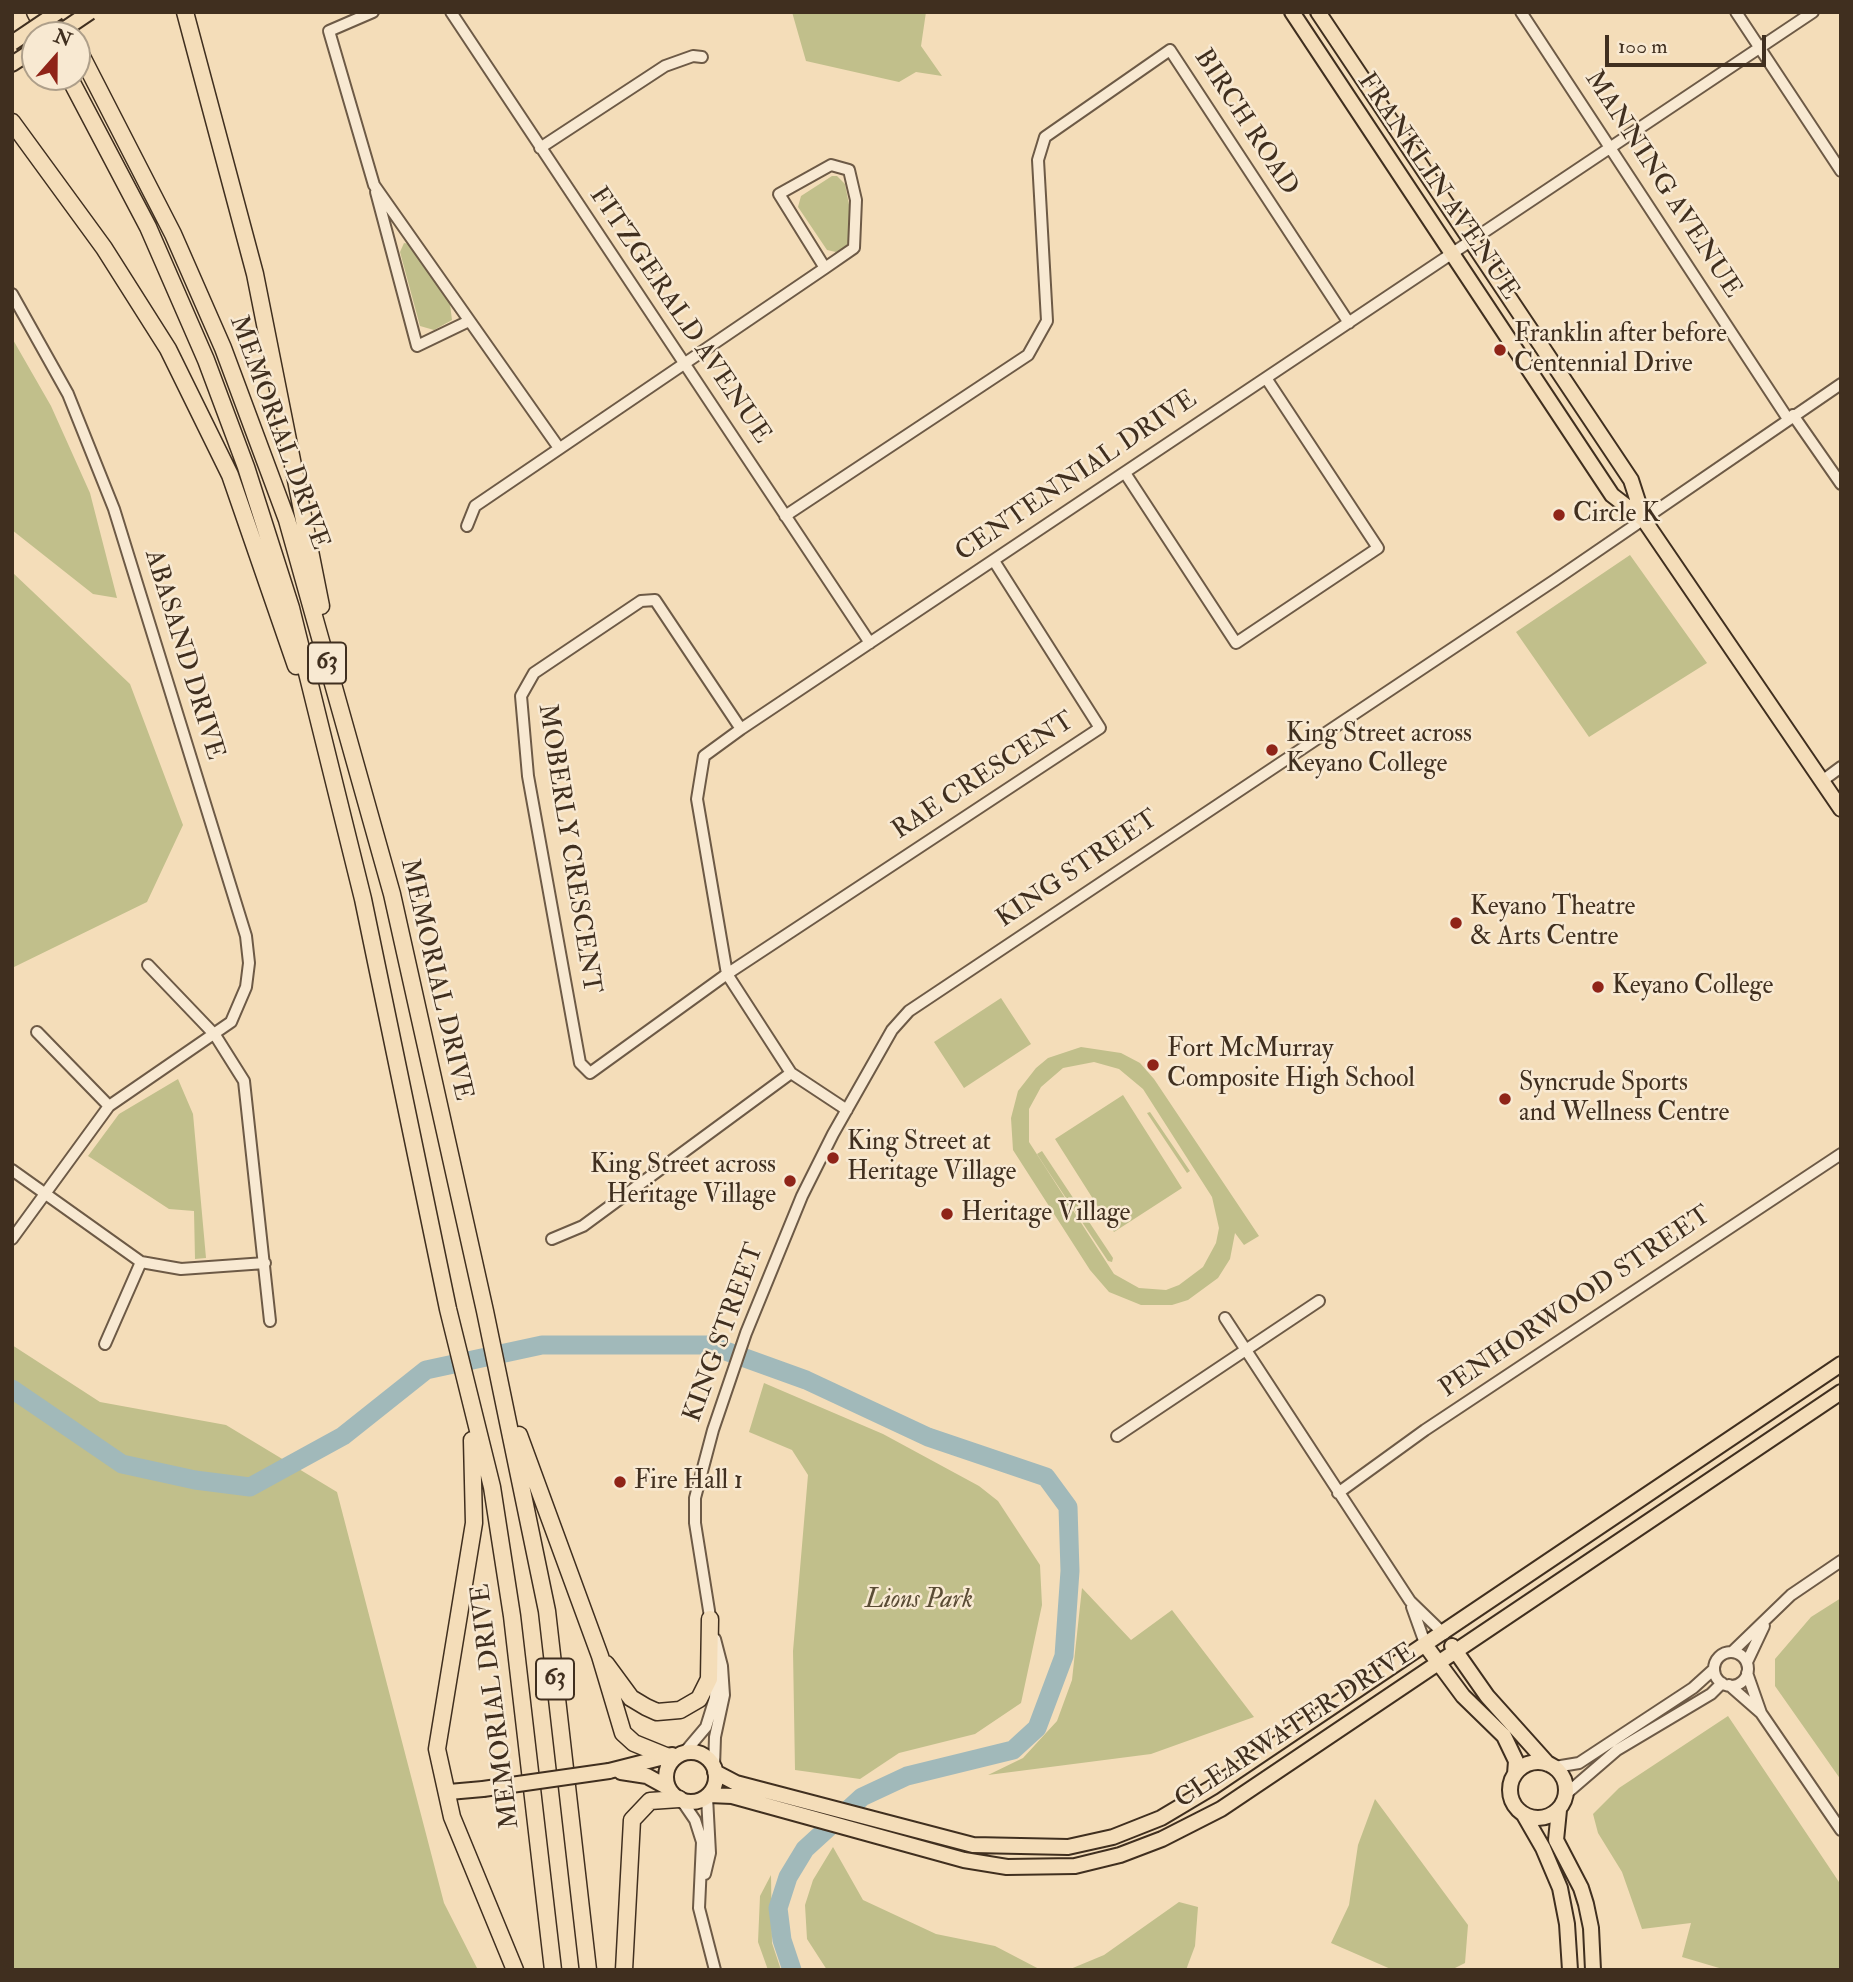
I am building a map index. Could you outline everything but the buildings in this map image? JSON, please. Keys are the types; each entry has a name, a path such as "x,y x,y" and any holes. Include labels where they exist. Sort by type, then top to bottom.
{"highway":[{"path":"184,15 255,274 346,731"},
{"name":"MEMORIAL DRIVE","path":"91,74 173,234 223,348 287,520 392,894 485,1311 547,1611 588,1970"},
{"name":"MEMORIAL DRIVE","path":"76,91 148,227 206,359 246,467 291,608 363,899 449,1309 492,1487 512,1616 553,1970"},
{"path":"12,122 104,248 168,349 230,475 332,774"},
{"path":"502,1392 600,1656 623,1732 634,1743 677,1754"},
{"path":"470,1403 474,1523 437,1749 449,1792 452,1817 515,1970"},
{"path":"600,1656 631,1698 657,1712 680,1710 699,1699 709,1679 710,1619"},
{"path":"624,1970 632,1820 650,1801 676,1796"}],"main road":[{"path":"12,43 58,12"},
{"name":"FRANKLIN AVENUE","path":"1292,12 1612,495 1644,520"},
{"name":"FRANKLIN AVENUE","path":"1318,12 1631,480 1644,520 1841,809"},
{"name":"CLEARWATER DRIVE","path":"708,1796 734,1789 973,1845 1035,1849 1068,1847 1113,1837 1161,1818 1213,1787 1444,1634 1841,1364"},
{"name":"CLEARWATER DRIVE","path":"715,1770 734,1789 934,1853 996,1866 1040,1869 1075,1866 1120,1855 1162,1839 1221,1809 1841,1392"},
{"path":"1444,1634 1487,1696 1563,1776 1566,1794 1559,1810 1556,1840 1581,1888 1591,1928 1593,1970"},
{"path":"1426,1646 1463,1696 1504,1736 1516,1761 1510,1791 1512,1801 1524,1815 1543,1848 1560,1888 1569,1939 1570,1970"},
{"path":"449,1792 609,1771 677,1754 701,1754 715,1770 708,1796 693,1802 676,1796 647,1776 609,1771"},
{"path":"676,1796 667,1767 677,1754"},
{"path":"1515,1774 1530,1763 1552,1766"},
{"path":"1524,1815 1542,1819 1559,1810"}],"street":[{"path":"373,12 329,31 417,346 469,321"},
{"name":"FITZGERALD AVENUE","path":"451,12 870,643"},
{"name":"MANNING AVENUE","path":"1521,12 1791,417 1841,484"},
{"path":"1736,12 1841,171"},
{"name":"CENTENNIAL DRIVE","path":"846,1110 791,1073 727,974 697,799 704,757 741,729 1813,12"},
{"name":"BIRCH ROAD","path":"785,516 1028,355 1047,321 1038,160 1045,137 1170,50 1349,323"},
{"path":"540,148 665,66 693,56 702,57"},
{"path":"467,526 475,506 684,365 825,268 853,248 856,200 849,170 831,165 779,194 825,268"},
{"path":"374,185 559,448"},
{"name":"ABASAND DRIVE","path":"12,294 52,363 102,474 246,936 249,963 246,987 231,1022 108,1106"},
{"path":"1125,473 1236,643 1378,548 1266,378"},
{"name":"KING STREET","path":"715,1770 715,1737 724,1695 722,1666 710,1619 695,1523 695,1498 746,1333 802,1196 846,1110 892,1030 923,1000 1644,520 1841,384"},
{"name":"RAE CRESCENT","path":"727,974 1100,728 994,561"},
{"name":"MOBERLY CRESCENT","path":"727,974 590,1073 580,1063 528,776 520,696 534,673 640,601 655,600 741,729"},
{"path":"1822,781 1841,767"},
{"path":"148,965 215,1035 244,1081 270,1321"},
{"path":"12,1239 108,1106 37,1032"},
{"path":"552,1239 583,1226 791,1073"},
{"name":"PENHORWOOD STREET","path":"1338,1493 1435,1424 1841,1154"},
{"path":"12,1170 141,1262 181,1269 265,1263"},
{"path":"105,1344 141,1262"},
{"path":"1117,1436 1319,1301"},
{"path":"1225,1318 1410,1601 1444,1634"},
{"path":"1552,1766 1579,1763 1693,1688 1714,1669 1717,1659 1732,1652 1791,1595 1841,1561"},
{"path":"1410,1601 1426,1646"},
{"path":"1566,1794 1617,1750 1725,1684 1738,1684 1767,1621"},
{"name":"KING STREET","path":"677,1754 701,1736 712,1710 715,1698 716,1647"},
{"path":"1732,1652 1741,1655 1747,1667 1761,1713"},
{"path":"1714,1669 1725,1684 1761,1713 1841,1830"},
{"path":"676,1796 695,1820 702,1842 699,1908 715,1970"},
{"path":"699,1908 710,1853 708,1796"}],"green space":[{"path":"792,12 926,12 921,46 942,76 916,72 899,82 806,61"},
{"path":"832,176 837,176 845,184 851,215 849,241 846,247 836,252 827,250 798,207 801,196"},
{"path":"404,243 409,244 450,304 452,320 434,330 420,326 400,252"},
{"path":"12,338 51,406 90,493 117,598 93,594 12,530"},
{"path":"1630,555 1707,663 1589,737 1516,632"},
{"path":"12,572 130,684 183,825 147,902 12,968"},
{"path":"1001,998 1031,1044 964,1088 934,1042"},
{"path":"1081,1047 1121,1053 1140,1063 1154,1079 1259,1236 1244,1245 1235,1233 1230,1259 1218,1278 1188,1300 1172,1305 1141,1305 1109,1292 1090,1270 1013,1150 1011,1118 1018,1091 1036,1068 1048,1058","holes":["1094,1062 1119,1069 1143,1089 1212,1197 1219,1228 1216,1243 1203,1267 1179,1285 1166,1290 1139,1288 1114,1274 1029,1142 1029,1109 1041,1087 1063,1068"]},
{"path":"178,1079 193,1114 206,1258 195,1259 194,1211 169,1209 88,1156 119,1114"},
{"path":"1123,1095 1182,1188 1114,1232 1055,1139"},
{"path":"1150,1112 1190,1171 1187,1173 1147,1113"},
{"path":"1042,1151 1113,1258 1112,1262 1108,1261 1037,1154"},
{"path":"12,1345 100,1402 226,1425 337,1492 444,1903 478,1970 12,1970"},
{"name":"Lions Park","path":"764,1383 883,1434 979,1486 998,1501 1040,1565 1042,1605 1021,1703 975,1734 899,1753 860,1779 795,1770 793,1651 808,1475 792,1450 749,1432"},
{"path":"1082,1588 1131,1640 1172,1610 1254,1717 1151,1754 988,1775 1023,1758 1057,1721 1072,1680"},
{"path":"1841,1598 1841,1780 1775,1686 1775,1659 1811,1617"},
{"path":"1728,1716 1841,1885 1841,1970 1726,1970 1682,1957 1691,1923 1642,1929 1622,1872 1598,1833 1593,1814 1619,1788"},
{"path":"1375,1799 1468,1925 1465,1963 1451,1970 1393,1970 1331,1943 1349,1905 1358,1845"},
{"path":"833,1847 863,1900 936,1934 995,1946 1041,1970 827,1970 807,1939 805,1905 813,1880"},
{"path":"771,1875 772,1943 781,1970 768,1970 758,1942 760,1896"},
{"path":"1179,1902 1198,1907 1195,1946 1186,1970 1068,1970 1104,1955"}],"waterway":[{"path":"12,1389 122,1464 195,1480 250,1487 343,1436 426,1370 542,1345 709,1345 806,1380 928,1437 1046,1477 1068,1507 1070,1571 1064,1656 1037,1728 1013,1750 907,1776 862,1797 805,1849 788,1877 778,1908 782,1940 792,1970"}],"place":[{"name":"Franklin after before Centennial Drive","path":"1500,350"},
{"name":"Circle K","path":"1559,515"},
{"name":"King Street across Keyano College","path":"1272,750"},
{"name":"Keyano Theatre & Arts Centre","path":"1456,923"},
{"name":"Keyano College","path":"1598,987"},
{"name":"Fort McMurray Composite High School","path":"1153,1065"},
{"name":"Syncrude Sports and Wellness Centre","path":"1505,1099"},
{"name":"King Street at Heritage Village","path":"833,1158"},
{"name":"King Street across Heritage Village","path":"790,1181"},
{"name":"Heritage Village","path":"947,1214"},
{"name":"Fire Hall 1","path":"620,1482"}]}
